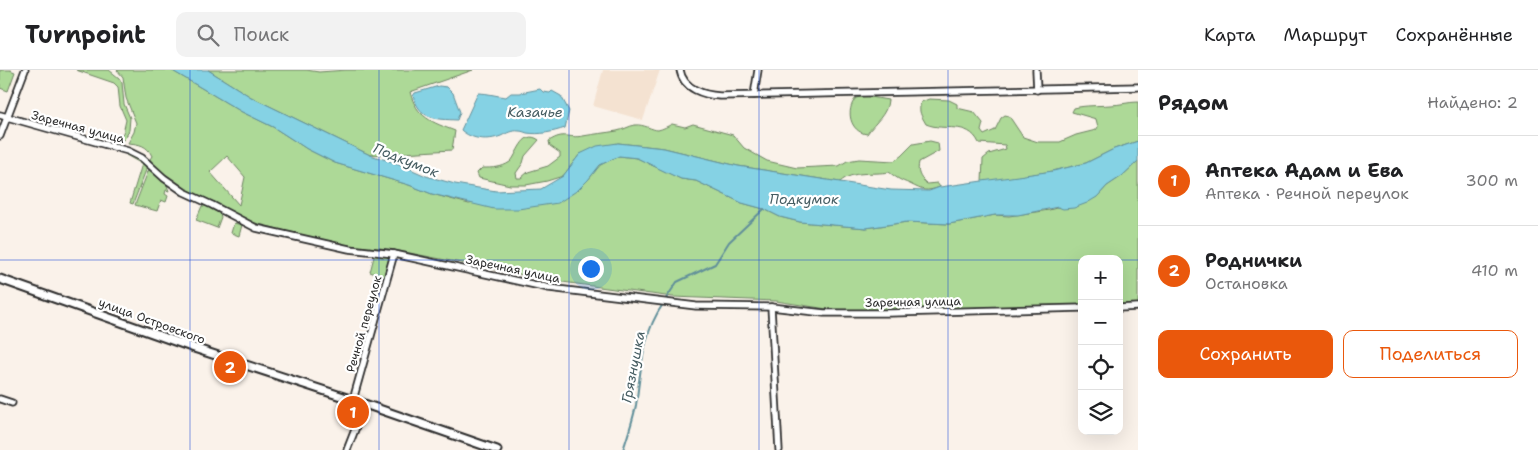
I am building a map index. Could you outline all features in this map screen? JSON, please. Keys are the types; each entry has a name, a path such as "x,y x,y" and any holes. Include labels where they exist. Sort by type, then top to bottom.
{"street":[{"path":"0,136 3,116 25,70"},
{"path":"754,95 758,70"},
{"path":"1036,70 1037,90"},
{"path":"680,72 689,86 708,95 1138,88"},
{"name":"Заречная улица","path":"3,116 123,148 142,158 164,178 184,192 256,228 349,249 394,254 549,288 696,306 772,307 824,313 858,314 1078,308"},
{"name":"Речной переулок","path":"353,400 394,254"},
{"name":"улица Островского","path":"0,279 196,349 365,404 497,450"},
{"path":"772,307 779,450"},
{"path":"1123,308 1138,307"},
{"path":"0,399 12,403"},
{"path":"347,450 365,404"}],"shaded area":[{"path":"603,70 660,70 643,120 593,106"}],"green space":[{"path":"0,70 15,72 8,91 0,88"},
{"path":"76,70 109,70 119,78 122,83 124,104 130,118 129,130 126,137 120,143 112,142 108,137 118,138 123,133 126,120 120,106 118,87 114,83"},
{"path":"117,70 171,70 242,112 273,127 307,149 335,163 469,204 588,180 600,165 619,156 637,158 681,179 696,181 742,203 800,222 866,228 907,222 949,224 995,215 1009,216 1049,210 1097,197 1107,186 1122,176 1138,161 1138,304 1123,305 1123,255 1078,255 1078,306 883,311 827,309 776,301 673,297 555,281 389,249 320,240 244,220 234,216 215,202 182,189 155,167 150,159 152,156 148,149 128,143 136,123 126,98 123,77","holes":["227,156 245,177 239,205 210,172"]},
{"path":"208,70 306,70 319,72 347,70 473,70 410,92 413,101 421,113 432,122 455,131 452,150 370,155 251,97"},
{"path":"865,96 888,100 883,114 867,134 861,132 853,125 850,114 856,98"},
{"path":"929,99 949,100 957,104 957,108 974,112 983,123 981,131 984,135 995,130 1001,118 1005,115 1009,116 1023,137 1038,142 1060,142 1076,135 1096,130 1098,127 1096,119 1072,112 1074,108 1138,102 1138,141 1114,149 1086,163 1053,171 982,182 983,159 989,154 1006,149 1005,145 979,143 969,131 926,124 920,113 920,105 921,102"},
{"path":"672,124 685,127 693,124 733,135 744,148 767,161 797,168 839,166 847,161 859,159 894,161 913,144 930,141 938,143 939,151 919,162 918,169 920,177 927,184 937,183 940,187 928,190 922,189 899,179 889,172 857,174 840,182 738,166 664,148 618,143 580,154 563,176 547,181 526,185 510,185 479,178 477,173 482,168 500,167 510,162 524,140 528,138 533,137 539,140 525,156 523,163 516,173 517,178 521,178 528,172 548,166 560,157 560,153 550,146 549,141 559,136 578,137 613,132 635,125 658,130"},
{"path":"126,155 131,155 146,165 146,170 133,204 130,203 142,164"},
{"path":"149,169 166,183 169,191 166,190 165,194 168,196 166,202 161,200 157,211 135,205"},
{"path":"202,206 206,206 220,214 221,217 217,228 196,220"},
{"path":"234,223 242,225 239,236 231,233"},
{"path":"375,253 388,257 386,276 383,277 370,272"}],"water":[{"name":"Подкумок","path":"171,70 208,70 251,97 370,155 399,164 426,176 455,184 496,191 541,189 563,176 580,154 597,146 618,143 664,148 738,166 891,190 929,191 940,187 1053,171 1086,163 1114,149 1138,141 1138,161 1122,176 1107,186 1097,197 1074,208 1063,209 1058,207 1018,215 995,215 949,224 907,222 866,228 800,222 742,203 696,181 681,179 637,158 619,156 600,165 578,190 558,203 518,209 494,209 432,194 409,185 335,163 307,149 273,127 242,112"},
{"path":"439,86 447,87 453,93 460,112 457,120 430,117 420,110 416,104 413,96 415,93"},
{"name":"Казачье","path":"540,89 543,92 550,93 552,91 561,96 569,111 565,128 532,134 514,131 496,138 486,139 475,138 461,130 478,93 506,97 511,93"}],"waterway":[{"name":"Грязнушка","path":"665,300 677,282 715,264 729,242 764,209"},
{"name":"Грязнушка","path":"623,450 636,405 641,366 647,340 656,316 663,304"}],"place":[{"name":"Роднички","path":"230,367"},
{"name":"Аптека Адам и Ева","path":"353,412"}]}
